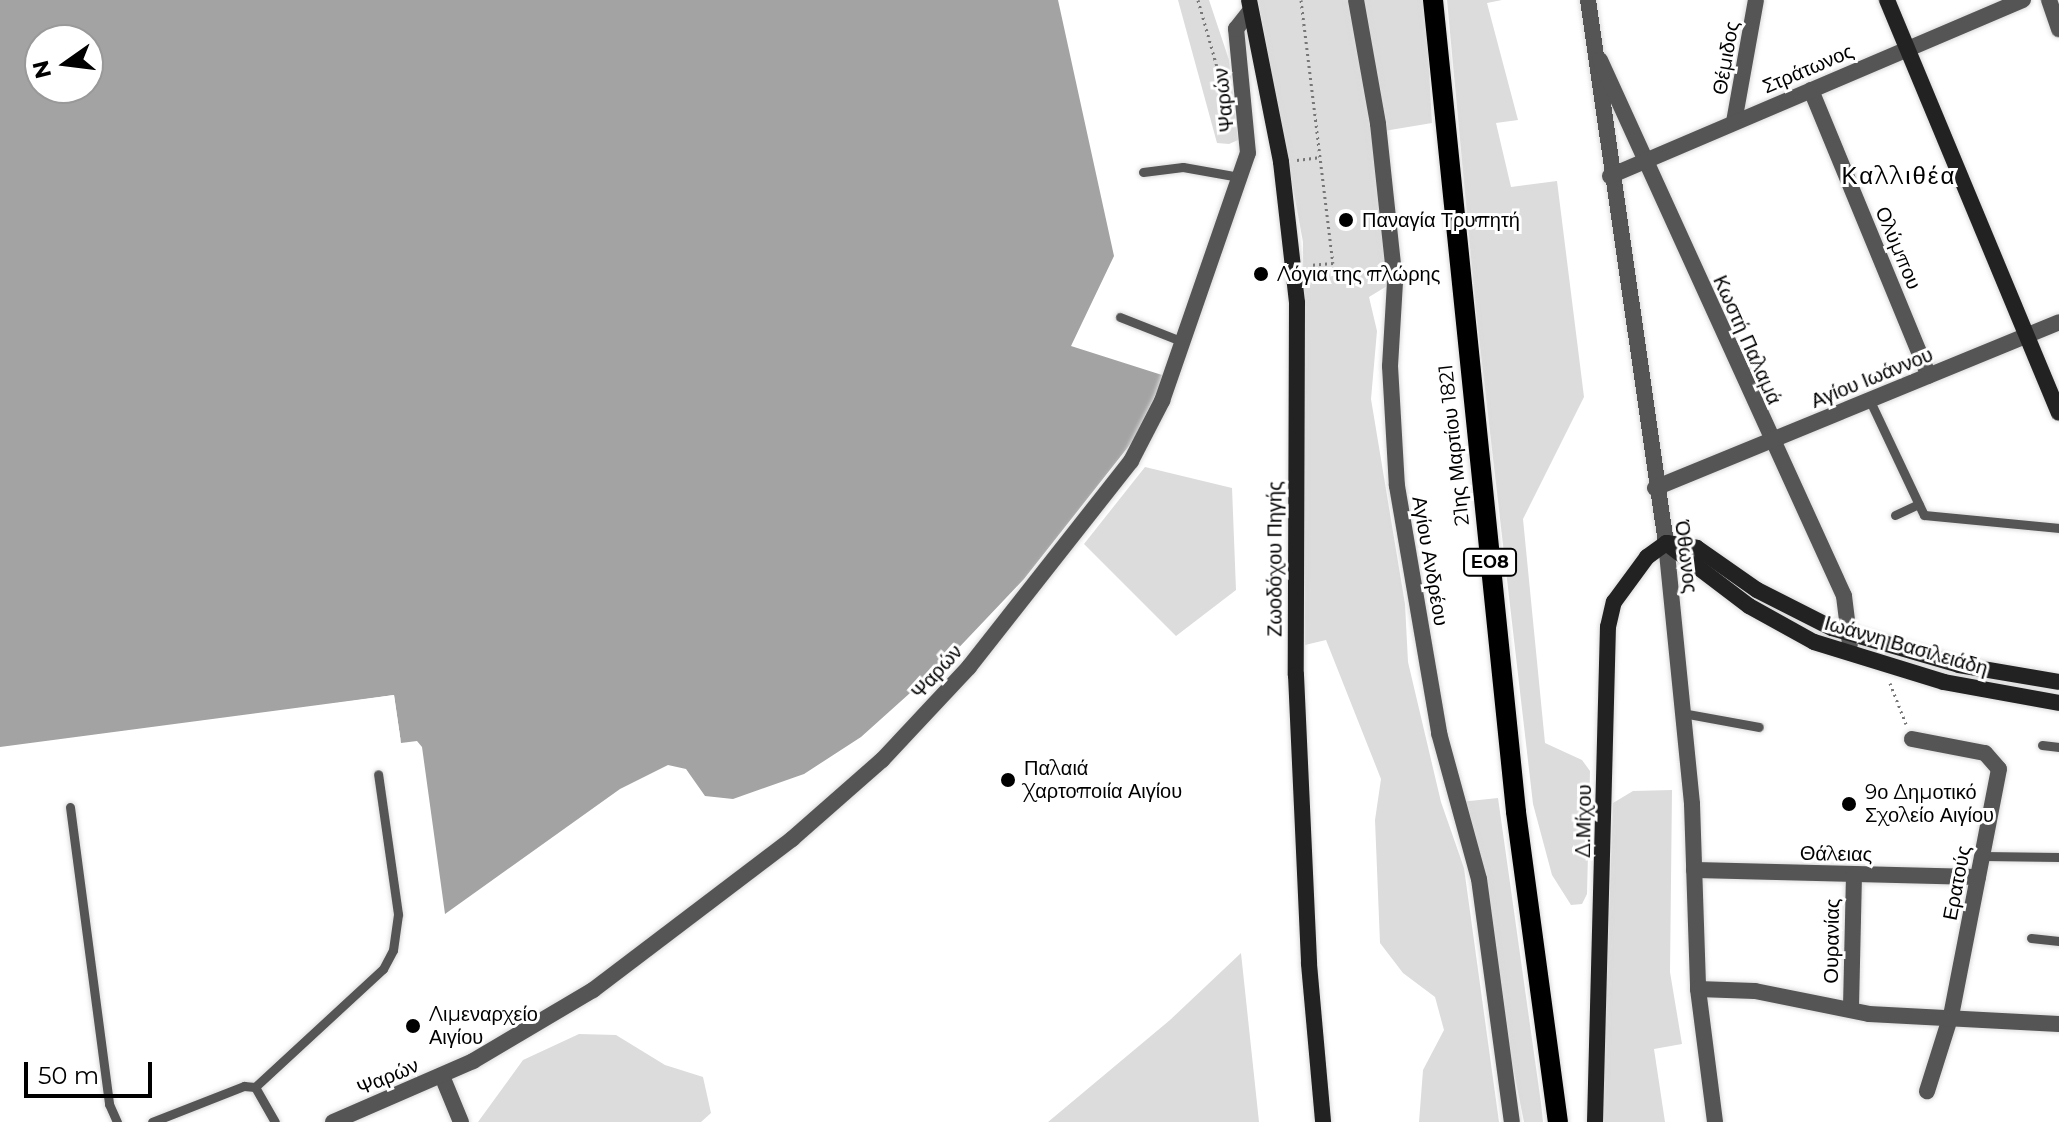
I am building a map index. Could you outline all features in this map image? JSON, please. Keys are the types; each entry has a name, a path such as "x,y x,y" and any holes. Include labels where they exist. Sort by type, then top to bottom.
{"main road":[{"name":"21ης Μαρτίου 1821","path":"1433,0 1513,785 1558,1122"}],"street":[{"name":"Αγίου Ανδρέου","path":"1356,0 1378,124 1395,282 1390,366 1397,486 1439,733 1462,829 1479,879 1512,1122"},
{"name":"Όθωνος","path":"1588,0 1610,176 1655,488 1666,543 1694,870 1698,989 1715,1122"},
{"name":"Θέμιδος","path":"1734,122 1756,0"},
{"path":"1887,0 2059,413"},
{"name":"Στράτωνος","path":"1610,176 2023,0"},
{"path":"2049,0 2059,29"},
{"name":"Ζωοδόχου Πηγής","path":"1249,5 1281,162 1293,266 1296,675 1309,964 1323,1122"},
{"name":"Ψαρών","path":"333,1122 442,1076 593,990 792,839 909,733 969,667 1131,461 1162,401 1248,153 1249,127 1236,29 1249,5"},
{"name":"Κωστή Παλαμά","path":"1593,44 1770,441 1844,596 1851,655"},
{"name":"Ολύμπου","path":"1811,90 1929,376"},
{"name":"Αγίου Ιωάννου","path":"1655,488 2059,322"},
{"name":"Ιωάννη Βασιλειάδη","path":"1666,543 1697,548 1791,609 1850,633 1959,665 2059,682"},
{"name":"Ιωάννη Βασιλειάδη","path":"1666,543 1749,606 1851,655 2059,703"},
{"name":"Δ.Μίχου","path":"1595,1122 1608,627 1620,593 1647,557 1666,543"},
{"name":"Ερατούς","path":"1912,739 1994,759 1999,769 1951,1015 1927,1091"},
{"name":"Θάλειας","path":"1694,870 1978,877"},
{"name":"Ουρανίας","path":"1851,1007 1854,875"},
{"path":"1698,989 1755,991 1851,1007 1869,1014 2059,1021"},
{"path":"442,1076 461,1122"}],"lane":[{"path":"1143,172 1183,167 1239,177"},
{"path":"1120,317 1181,341"},
{"path":"1870,401 1924,515 2059,528"},
{"path":"1895,515 1919,504"},
{"path":"1682,713 1759,727"},
{"path":"2042,745 2059,747"},
{"path":"152,1122 229,1089 255,1087 383,969 393,950 398,914 378,774"},
{"path":"70,807 109,1104 117,1122"},
{"path":"1983,856 2059,857"},
{"path":"2031,938 2059,941"},
{"path":"255,1087 275,1122"}],"path":[{"path":"1198,0 1226,98"},
{"path":"1293,266 1333,263 1330,212 1301,0"},
{"path":"1281,162 1321,157"},
{"path":"1330,212 1336,210"},
{"path":"1883,664 1912,739"}],"shaded area":[{"path":"0,0 1058,0 1114,256 1071,346 1162,375 1159,388 1132,442 1024,579 949,658 861,737 804,774 733,799 705,796 686,769 668,765 620,789 445,914 422,747 417,741 401,743 394,695 0,747"},
{"path":"1178,0 1209,0 1229,60 1238,140 1229,144 1217,143"},
{"path":"1258,0 1425,0 1432,123 1372,133 1387,286 1369,297 1377,331 1371,399 1405,604 1408,662 1441,802 1464,868 1499,1122 1419,1122 1423,1070 1444,1030 1435,997 1403,973 1380,943 1375,820 1381,779 1326,640 1305,645 1303,242"},
{"path":"1447,0 1502,0 1487,3 1518,120 1496,123 1511,187 1557,181 1584,397 1523,519 1545,743 1582,760 1590,771 1587,894 1582,904 1571,905 1552,875 1533,804 1476,311"},
{"path":"1145,467 1232,488 1236,590 1176,636 1084,544"},
{"path":"1672,790 1670,972 1682,1044 1654,1049 1665,1122 1602,1122 1613,803 1633,791"},
{"path":"1498,798 1543,1122 1524,1122 1460,802"},
{"path":"1241,953 1259,1122 1048,1122 1170,1020"},
{"path":"579,1034 616,1035 665,1065 703,1077 711,1113 701,1122 478,1122 523,1060"}],"pier":[{"path":"394,695 401,743 391,700 0,751"}],"place":[{"name":"Παναγία Τρυπητή","path":"1346,220"},
{"name":"Λόγια της πλώρης","path":"1261,274"},
{"name":"Παλαιά Χαρτοποιία Αιγίου","path":"1008,780"},
{"name":"9ο Δημοτικό Σχολείο Αιγίου","path":"1849,804"},
{"name":"Λιμεναρχείο Αιγίου","path":"413,1026"}],"district":[{"name":"Καλλιθέα","path":"1899,176"}]}
